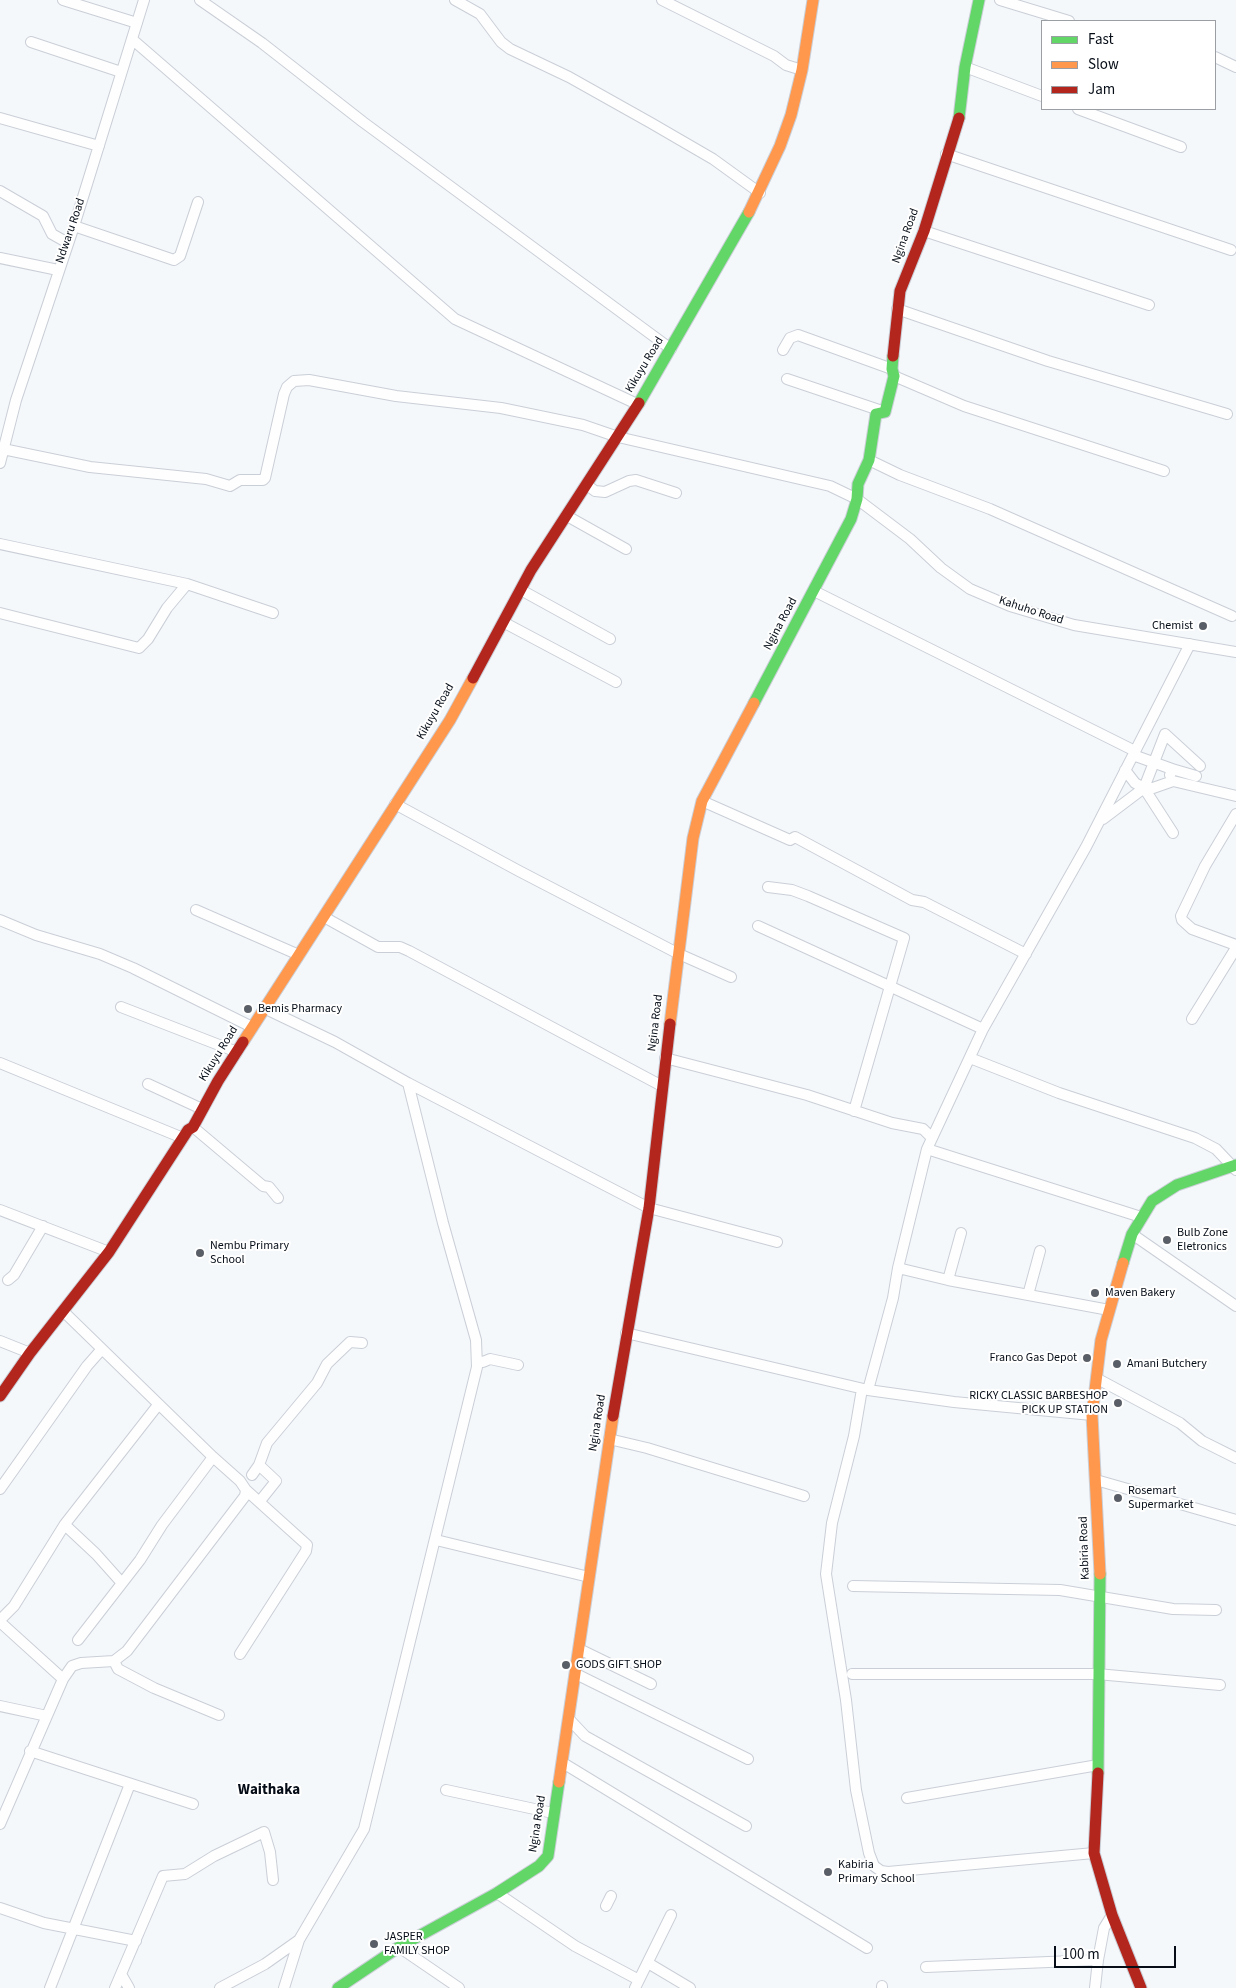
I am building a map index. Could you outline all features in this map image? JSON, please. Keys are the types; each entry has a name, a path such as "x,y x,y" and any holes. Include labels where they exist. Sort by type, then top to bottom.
{"main road":[{"name":"Kikuyu Road","path":"0,1396 30,1353 110,1252 192,1127 252,1027 266,1009 450,720 521,590 618,438 671,349 760,193 788,123 802,70 813,0"},
{"name":"Ngina Road","path":"338,1988 400,1947 497,1893 544,1862 549,1847 553,1813 563,1763 609,1439 649,1208 665,1058 693,838 702,801 814,591 851,519 858,499 858,484 869,460 876,414 885,412 893,373 900,291 924,231 946,154 960,114 965,67 979,0"},
{"name":"Kabiria Road","path":"1141,1988 1112,1914 1094,1853 1098,1765 1097,1674 1101,1597 1092,1415 1096,1378 1101,1340 1132,1234 1152,1200 1177,1185 1235,1167"}],"street":[{"path":"63,0 137,23"},
{"name":"Ndwaru Road","path":"0,463 16,400 74,226 144,0"},
{"path":"200,0 262,42 364,122 671,349"},
{"path":"455,0 480,14 501,42 510,49 569,77 651,123 713,159 760,193"},
{"path":"662,0 774,56 786,65 802,70"},
{"path":"1000,0 1066,20"},
{"path":"132,40 455,319 638,404"},
{"path":"31,42 121,72"},
{"path":"1216,57 1236,67"},
{"path":"965,67 1041,96"},
{"path":"1081,110 1180,147"},
{"path":"0,118 98,146"},
{"path":"946,154 1231,250"},
{"path":"0,191 44,216 52,234 68,243"},
{"path":"74,226 174,260 180,256 198,202"},
{"path":"924,231 1149,305"},
{"path":"0,258 58,270"},
{"path":"897,309 1048,361 1226,414"},
{"path":"783,350 790,338 798,335 893,373 964,406 1164,471"},
{"path":"787,379 885,412"},
{"name":"Kahuho Road","path":"3,449 90,467 206,479 230,486 240,480 263,480 265,478 272,442 287,387 294,381 309,380 396,396 501,408 583,426 618,438 814,482 858,499 910,539 941,568 970,589 1010,606 1074,625 1236,652"},
{"path":"869,460 900,475 990,509 1232,616"},
{"path":"587,485 595,491 605,492 629,481 636,480 676,493"},
{"path":"567,516 626,549"},
{"path":"0,544 187,584 274,614"},
{"path":"0,613 139,648 148,640 167,608 187,584"},
{"path":"521,590 610,639"},
{"path":"814,591 1155,763 1172,769 1198,771 1165,734 1155,763 1144,788"},
{"path":"503,622 616,682"},
{"path":"1094,1853 888,1872 874,1866 869,1853 856,1790 847,1709 826,1574 832,1523 865,1390 893,1298 898,1268 927,1149 983,1029 1100,821 1190,644"},
{"path":"1167,783 1172,769"},
{"path":"1125,770 1135,782 1144,788 1173,833"},
{"path":"1100,821 1144,788 1175,781 1236,796"},
{"path":"702,801 790,840 795,837 912,900 924,902 1026,954"},
{"path":"395,804 519,872 679,954 731,977"},
{"path":"1192,1019 1236,946 1192,929 1181,916 1205,866 1236,814"},
{"path":"768,887 792,890 904,938 854,1111"},
{"path":"196,910 235,929 299,955"},
{"path":"324,917 378,947 400,947 409,951 662,1086"},
{"path":"0,920 36,935 100,954 133,968 252,1027"},
{"path":"758,926 983,1029"},
{"path":"121,1007 232,1050 236,1054"},
{"path":"266,1009 335,1042 408,1083 649,1208 777,1242"},
{"path":"665,1058 730,1074 892,1123 923,1129 932,1138"},
{"path":"970,1058 1059,1092 1195,1138 1216,1149 1235,1167"},
{"path":"0,1063 183,1138"},
{"path":"284,1988 299,1940 364,1829 436,1540 474,1382 477,1361 476,1340 408,1083"},
{"path":"148,1084 202,1109"},
{"path":"192,1127 263,1186 270,1187 278,1198"},
{"path":"927,1149 1141,1217"},
{"path":"0,1210 110,1252"},
{"path":"8,1280 14,1275 43,1226"},
{"path":"948,1280 961,1233"},
{"path":"1132,1234 1236,1306"},
{"path":"1028,1295 1040,1251"},
{"path":"898,1268 948,1280 1109,1310"},
{"path":"64,1312 158,1405 240,1481 246,1490 307,1545 306,1551 240,1654"},
{"path":"626,1333 865,1390 954,1402 1092,1415"},
{"path":"0,1342 30,1353"},
{"path":"252,1475 259,1465 267,1443 317,1383 326,1364 350,1342 362,1343"},
{"path":"0,1489 87,1366 102,1349"},
{"path":"477,1361 483,1362 490,1359 518,1365"},
{"path":"1096,1378 1180,1423 1202,1441 1236,1458"},
{"path":"63,1679 0,1620 19,1598 64,1525 158,1405"},
{"path":"609,1439 647,1448 804,1496"},
{"path":"78,1640 121,1582 140,1560 162,1525 213,1457"},
{"path":"259,1465 276,1481 260,1501"},
{"path":"1096,1480 1236,1520"},
{"path":"0,1824 30,1751 63,1679 72,1666 81,1663 114,1661 127,1651 245,1496 246,1490"},
{"path":"64,1525 121,1582"},
{"path":"436,1540 589,1577"},
{"path":"853,1586 1060,1590 1173,1610 1216,1610"},
{"path":"579,1648 651,1684"},
{"path":"114,1661 118,1669 154,1688 219,1715"},
{"path":"576,1674 748,1759"},
{"path":"852,1674 1097,1674 1220,1685"},
{"path":"0,1706 47,1716"},
{"path":"569,1719 585,1736 746,1826"},
{"path":"30,1751 193,1804"},
{"path":"563,1763 867,1948"},
{"path":"906,1798 1098,1765"},
{"path":"50,1988 130,1784"},
{"path":"446,1790 553,1813"},
{"path":"115,1988 163,1876 186,1874 214,1856 264,1832 270,1852 272,1880"},
{"path":"497,1893 575,1946 637,1984 670,1915"},
{"path":"606,1906 611,1896"},
{"path":"0,1908 44,1924 75,1928 136,1941"},
{"path":"1095,1988 1104,1928 1112,1914"},
{"path":"220,1988 265,1964 299,1940"},
{"path":"400,1947 459,1988"},
{"path":"926,1966 1098,1960"},
{"path":"648,1963 690,1988"},
{"path":"121,1974 129,1988"}],"traffic: fast":[{"path":"959,118 965,67 979,0"},
{"path":"639,403 749,212"},
{"path":"754,703 851,519 857,499 858,484 869,460 876,414 885,412 894,376 892,369 893,356"},
{"path":"1123,1263 1132,1234 1152,1201 1177,1185 1236,1165"},
{"path":"1098,1773 1100,1574"},
{"path":"338,1988 399,1947 497,1893 539,1866 548,1856 559,1782"}],"traffic: slow":[{"path":"749,212 780,146 791,115 802,70 813,0"},
{"path":"243,1042 450,720 473,678"},
{"path":"670,1024 693,838 702,801 754,703"},
{"path":"1100,1574 1092,1415 1101,1340 1123,1263"},
{"path":"559,1782 613,1416"}],"traffic: jam":[{"path":"893,356 900,291 924,231 959,118"},
{"path":"473,678 531,570 639,403"},
{"path":"613,1416 649,1208 670,1024"},
{"path":"0,1396 30,1353 109,1252 188,1130 193,1127 218,1081 243,1042"},
{"path":"1098,1773 1094,1853 1112,1915 1141,1988"}],"place":[{"name":"Chemist","path":"1203,626"},
{"name":"Bemis Pharmacy","path":"248,1009"},
{"name":"Bulb Zone Eletronics","path":"1167,1240"},
{"name":"Nembu Primary School","path":"200,1253"},
{"name":"Maven Bakery","path":"1095,1293"},
{"name":"Franco Gas Depot","path":"1087,1358"},
{"name":"Amani Butchery","path":"1117,1364"},
{"name":"RICKY CLASSIC BARBESHOP PICK UP STATION","path":"1118,1403"},
{"name":"Rosemart Supermarket","path":"1118,1498"},
{"name":"GODS GIFT SHOP","path":"566,1665"},
{"name":"Kabiria Primary School","path":"828,1872"},
{"name":"JASPER FAMILY SHOP","path":"374,1944"}],"district":[{"name":"Waithaka","path":"269,1791"}]}
